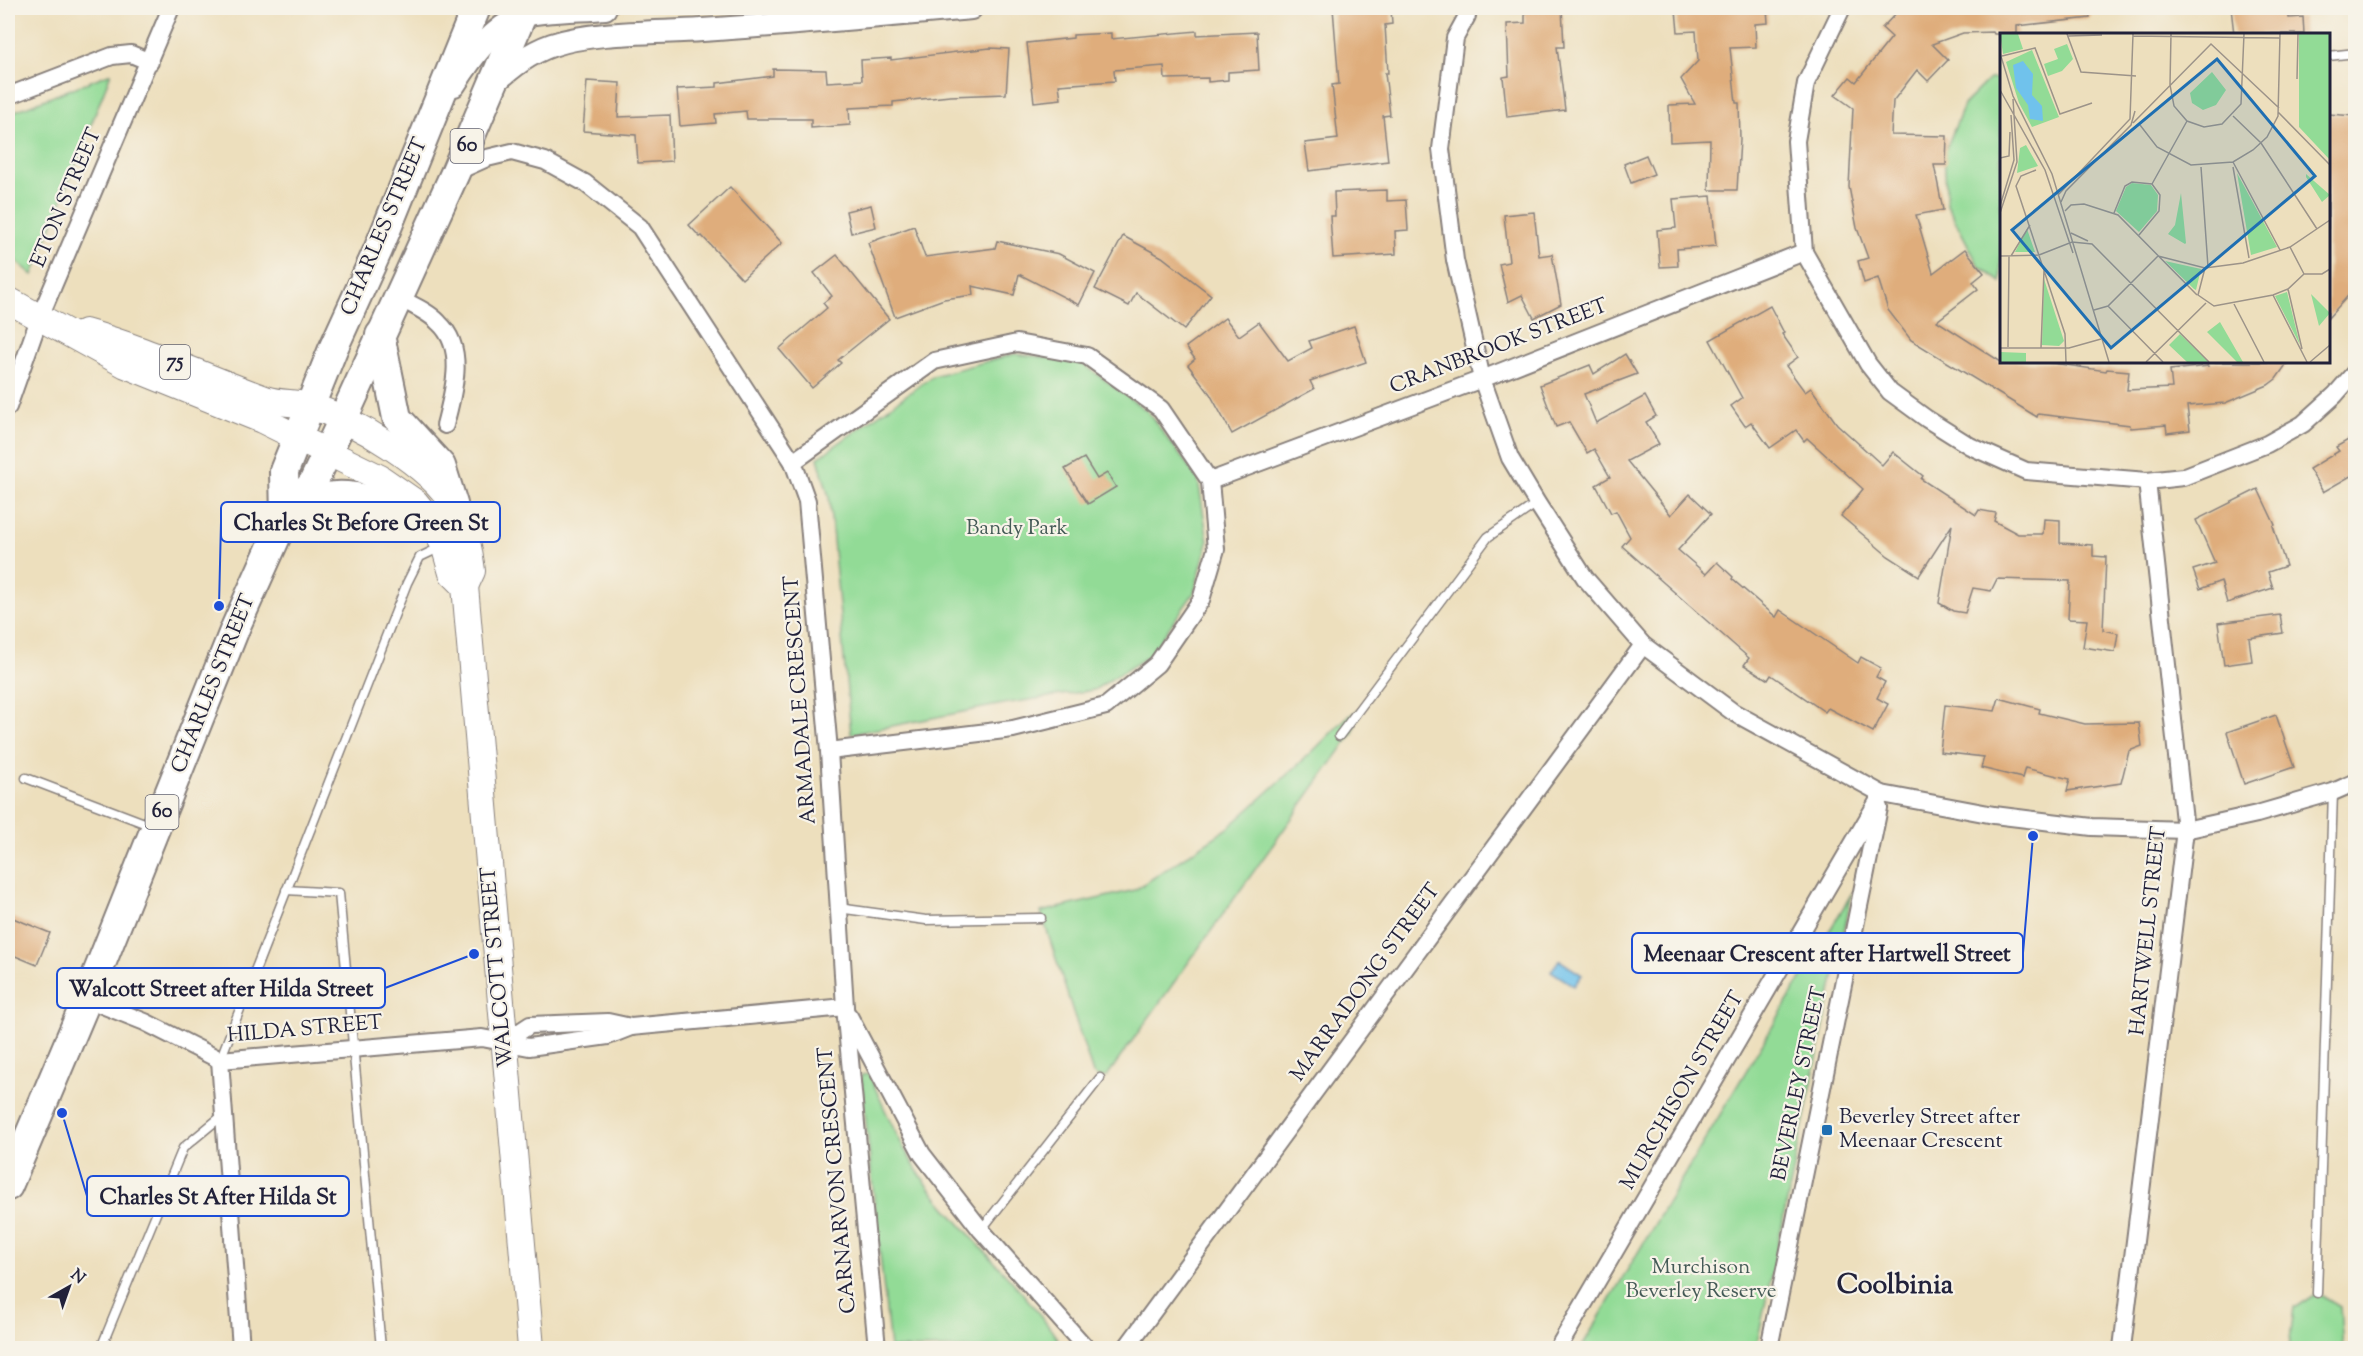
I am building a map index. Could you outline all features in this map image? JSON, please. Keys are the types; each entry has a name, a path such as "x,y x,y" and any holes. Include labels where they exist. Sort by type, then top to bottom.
{"highway":[{"name":"CHARLES STREET","path":"285,517 284,471 309,406 378,249 476,8"},
{"name":"CHARLES STREET","path":"8,1185 87,999 236,626 285,517 313,483 455,173 524,12"},
{"path":"380,335 398,418 441,466 453,504"},
{"path":"285,517 324,498 342,495 359,497 438,535"}],"main road":[{"path":"429,124 469,61 499,31 524,12 605,8"},
{"path":"495,82 516,63 535,52 568,41 864,12 971,8"},
{"name":"75","path":"8,300 126,365 297,437"},
{"name":"75","path":"39,319 132,345 268,400 309,406"},
{"name":"WALCOTT STREET","path":"309,406 343,419 416,463 453,504 469,546 472,571 465,586 531,1348"},
{"name":"WALCOTT STREET","path":"297,437 328,451 399,490 416,504 438,535 452,573 465,586"}],"street":[{"name":"ETON STREET","path":"8,407 39,319 171,8"},
{"path":"1842,8 1806,83 1796,141 1804,252 1868,364 1890,392 1927,419 1970,446 2026,471 2147,481 2183,477 2267,444 2303,424 2335,395 2355,370"},
{"path":"1467,16 1455,38 1441,148 1455,260 1482,379 1510,458 1537,503 1585,578 1643,645 1733,712 1882,794 1994,815 2092,827 2185,830 2257,814 2333,792 2355,782"},
{"path":"8,96 112,56 131,54 150,62"},
{"name":"ARMADALE CRESCENT","path":"455,173 487,158 512,152 545,161 585,183 640,227 793,462 807,501 829,751 837,908 845,1007 922,1154 981,1230 1086,1348"},
{"name":"CRANBROOK STREET","path":"1210,481 1482,379 1804,252"},
{"path":"399,298 440,323 454,346 456,382 445,425"},
{"path":"793,462 934,361 1017,343 1087,356 1161,409 1210,481 1216,549 1201,600 1157,664 1106,706 1013,729 829,751"},
{"name":"HARTWELL STREET","path":"2122,1348 2185,830 2147,481"},
{"name":"MARRADONG STREET","path":"1126,1348 1643,645"},
{"name":"MURCHISON STREET","path":"1558,1348 1882,794"},
{"name":"BEVERLEY STREET","path":"1769,1348 1882,794"},
{"name":"HILDA STREET","path":"87,999 145,1022 220,1060 482,1038 504,1042"},
{"path":"504,1042 530,1025 608,1022 631,1027 845,1007"},
{"name":"CARNARVON CRESCENT","path":"845,1007 877,1348"},
{"path":"220,1060 241,1348"}],"lane":[{"path":"2330,56 2355,53"},
{"path":"1339,736 1488,537 1537,503"},
{"path":"220,1060 407,583 420,557 438,535"},
{"path":"26,778 156,828"},
{"path":"2317,1293 2333,792"},
{"path":"286,890 339,892 381,1348"},
{"path":"837,908 926,920 1041,918"},
{"path":"981,1230 1100,1078"},
{"path":"101,1348 183,1148 223,1115"}],"green space":[{"path":"111,73 33,275 8,254 8,114"},
{"path":"1989,79 2000,79 2000,281 1979,266 1947,205 1944,154 1965,103"},
{"name":"Bandy Park","path":"1014,354 1079,361 1147,411 1198,479 1208,542 1194,593 1149,656 1094,690 1003,704 851,734 829,497 818,458 933,376"},
{"path":"1360,709 1353,733 1107,1076 1100,1078 1093,1074 1041,912 1135,890 1227,829 1346,718"},
{"name":"Murchison Beverley Reserve","path":"1852,893 1756,1348 1581,1348"},
{"path":"869,1074 894,1130 917,1170 942,1203 1043,1319 1058,1340 1052,1348 890,1348 861,1075"},
{"path":"2317,1293 2340,1307 2343,1348 2289,1348 2294,1308"}],"water":[{"path":"1559,960 1582,975 1574,986 1551,971"}],"building":[{"path":"1333,8 1391,8 1392,24 1385,25 1388,73 1385,73 1390,115 1383,116 1388,161 1309,171 1305,143 1338,139 1332,85 1339,84"},
{"path":"1525,8 1562,8 1564,47 1557,47 1565,110 1507,117 1503,77 1509,76 1507,24 1525,23"},
{"path":"1767,8 1768,23 1755,24 1756,47 1730,48 1736,103 1739,103 1740,139 1737,190 1709,190 1710,140 1670,142 1669,105 1695,104 1681,79 1698,61 1696,31 1678,32 1676,10"},
{"path":"1901,8 2089,8 2090,18 2017,26 2017,33 1963,33 1932,44 1948,60 1928,81 1917,70 1893,101 1891,135 1947,136 1946,165 1934,165 1943,210 1916,215 1933,273 1965,249 1984,273 1973,282 1978,289 1937,321 2000,363 2053,363 2106,371 2107,369 2129,371 2127,390 2172,388 2170,370 2208,366 2206,363 2287,363 2276,379 2268,385 2225,403 2187,406 2190,430 2167,433 2166,425 2131,428 2130,425 2038,414 2037,417 1911,340 1888,310 1878,278 1864,283 1858,261 1868,258 1857,228 1849,187 1853,108 1835,95 1850,77 1856,82 1892,37 1882,28"},
{"path":"2231,8 2287,8 2289,18 2303,17 2304,33 2234,33"},
{"path":"1197,31 1197,35 1257,32 1259,70 1228,72 1228,80 1208,82 1208,78 1165,79 1164,66 1114,70 1115,81 1059,85 1061,99 1034,102 1027,43 1073,38 1073,35 1111,33 1111,39"},
{"path":"990,48 1009,49 1006,94 950,96 893,102 893,106 849,108 850,125 811,128 811,119 747,119 746,111 715,114 716,123 680,126 677,89 717,87 717,83 773,76 773,69 826,70 827,82 862,80 861,60 891,58 891,60"},
{"path":"587,81 620,83 618,117 670,115 672,161 638,163 636,135 583,131"},
{"path":"2330,114 2355,116 2355,288 2330,316"},
{"path":"1646,155 1654,174 1631,183 1624,164"},
{"path":"730,187 782,243 742,279 689,225"},
{"path":"1387,190 1387,201 1406,200 1408,230 1395,231 1396,254 1333,258 1330,216 1335,216 1334,192"},
{"path":"1711,196 1716,246 1677,249 1678,266 1660,267 1657,230 1676,228 1673,199"},
{"path":"871,205 876,227 851,233 846,211"},
{"path":"1534,212 1539,256 1552,254 1561,304 1534,318 1522,295 1508,302 1499,264 1509,262 1504,215"},
{"path":"914,226 925,257 995,248 997,241 1059,254 1095,273 1079,305 1019,274 1014,295 972,286 973,295 944,299 895,317 868,243"},
{"path":"1123,236 1162,257 1211,295 1184,330 1136,293 1129,306 1095,289"},
{"path":"837,255 889,319 838,360 841,363 812,388 779,349 827,308 823,303 832,296 814,273"},
{"path":"1770,306 1784,333 1782,334 1798,357 1786,366 1805,392 1811,388 1837,424 1882,465 1893,452 1923,476 1921,479 1976,515 1979,510 1996,513 1994,521 2018,534 2043,534 2044,519 2060,520 2060,543 2093,545 2093,556 2106,557 2103,630 2118,633 2115,652 2083,647 2087,620 2068,619 2070,581 1997,579 1991,591 1973,588 1965,613 1953,611 1939,603 1952,525 1919,576 1888,556 1841,516 1863,489 1807,438 1804,441 1796,430 1770,448 1751,422 1745,426 1731,406 1742,398 1710,340"},
{"path":"1225,318 1239,336 1259,322 1288,361 1312,348 1309,341 1354,326 1366,362 1310,381 1314,389 1232,434 1210,394 1188,365 1195,359 1186,347"},
{"path":"1625,354 1637,374 1584,394 1596,423 1645,396 1656,416 1646,422 1659,444 1627,461 1671,515 1690,494 1711,514 1678,550 1706,574 1717,562 1733,577 1732,579 1776,617 1780,610 1858,663 1861,657 1881,668 1876,677 1885,682 1877,698 1888,704 1873,732 1828,708 1825,712 1771,675 1768,680 1744,665 1749,658 1622,546 1630,537 1616,511 1611,513 1596,485 1610,477 1594,449 1587,453 1569,422 1556,427 1540,385 1590,365 1594,374"},
{"path":"2355,436 2355,476 2354,474 2323,492 2309,469 2339,451 2336,447"},
{"path":"1084,458 1097,479 1107,473 1116,487 1088,504 1065,469"},
{"path":"2258,489 2275,525 2273,526 2286,566 2268,572 2273,588 2227,603 2221,581 2200,589 2193,570 2215,563 2196,520"},
{"path":"2280,615 2283,633 2249,638 2252,661 2224,665 2218,623"},
{"path":"1999,698 2040,709 2039,713 2085,724 2139,723 2142,746 2129,751 2121,783 2067,791 2070,779 2025,768 2022,778 1981,768 1984,757 1940,752 1945,705 1995,711"},
{"path":"2276,715 2294,767 2244,784 2227,732"},
{"path":"8,916 50,933 37,965 8,953"}],"place":[{"name":"Charles St Before Green St","path":"219,606"},
{"name":"Meenaar Crescent after Hartwell Street","path":"2033,836"},
{"name":"Walcott Street after Hilda Street","path":"474,954"},
{"name":"Charles St After Hilda St","path":"62,1113"},
{"name":"Beverley Street after Meenaar Crescent","path":"1827,1130"}],"district":[{"name":"Coolbinia","path":"1895,1286"}]}
